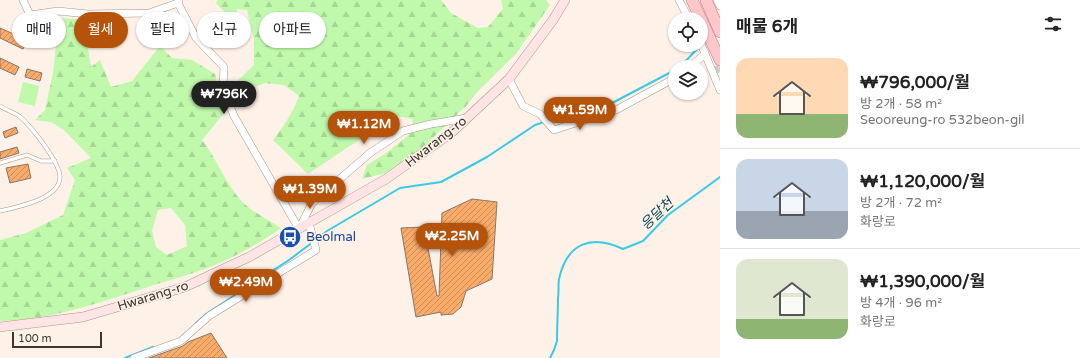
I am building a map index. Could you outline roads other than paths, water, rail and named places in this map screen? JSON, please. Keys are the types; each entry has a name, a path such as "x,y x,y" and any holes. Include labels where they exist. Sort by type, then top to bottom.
{"main road":[{"name":"Hwarang-ro","path":"0,327 83,317 185,287 249,257 386,179 451,133 509,79 553,20 565,0"},
{"path":"692,0 720,32"},
{"path":"706,0 710,22 708,32"},
{"path":"708,52 716,67"}],"street":[{"path":"23,0 30,14 58,11 88,14 149,13 179,2 196,38 224,67 223,88 234,116 299,229"},
{"path":"679,0 685,12"},
{"path":"717,0 720,6"},
{"path":"708,52 716,67 720,90"},
{"path":"509,79 523,106 540,114 554,130 616,110 668,82"},
{"path":"299,229 312,203 370,153 392,138 403,131 410,129 467,118"},
{"path":"134,358 182,340 209,316 242,294 316,250 309,223"}],"lane":[{"path":"0,106 19,116 43,144 55,161 60,177 58,186 43,198 0,211"},
{"path":"0,163 27,156 41,161 55,161"}],"waterway":[{"path":"687,60 694,52"},
{"path":"548,121 614,102 668,74"},
{"path":"316,240 327,231 400,188 441,182 487,157 535,125 544,122"},
{"name":"응달천","path":"550,358 557,341 559,279 568,257 574,250 591,242 601,242 623,249 643,241 668,215 720,177"},
{"path":"195,324 206,314 289,260 313,242"},
{"path":"125,358 153,347"}],"tunnel":[{"path":"716,70 720,68"}],"place":[{"name":"Beolmal","path":"290,237"}]}
